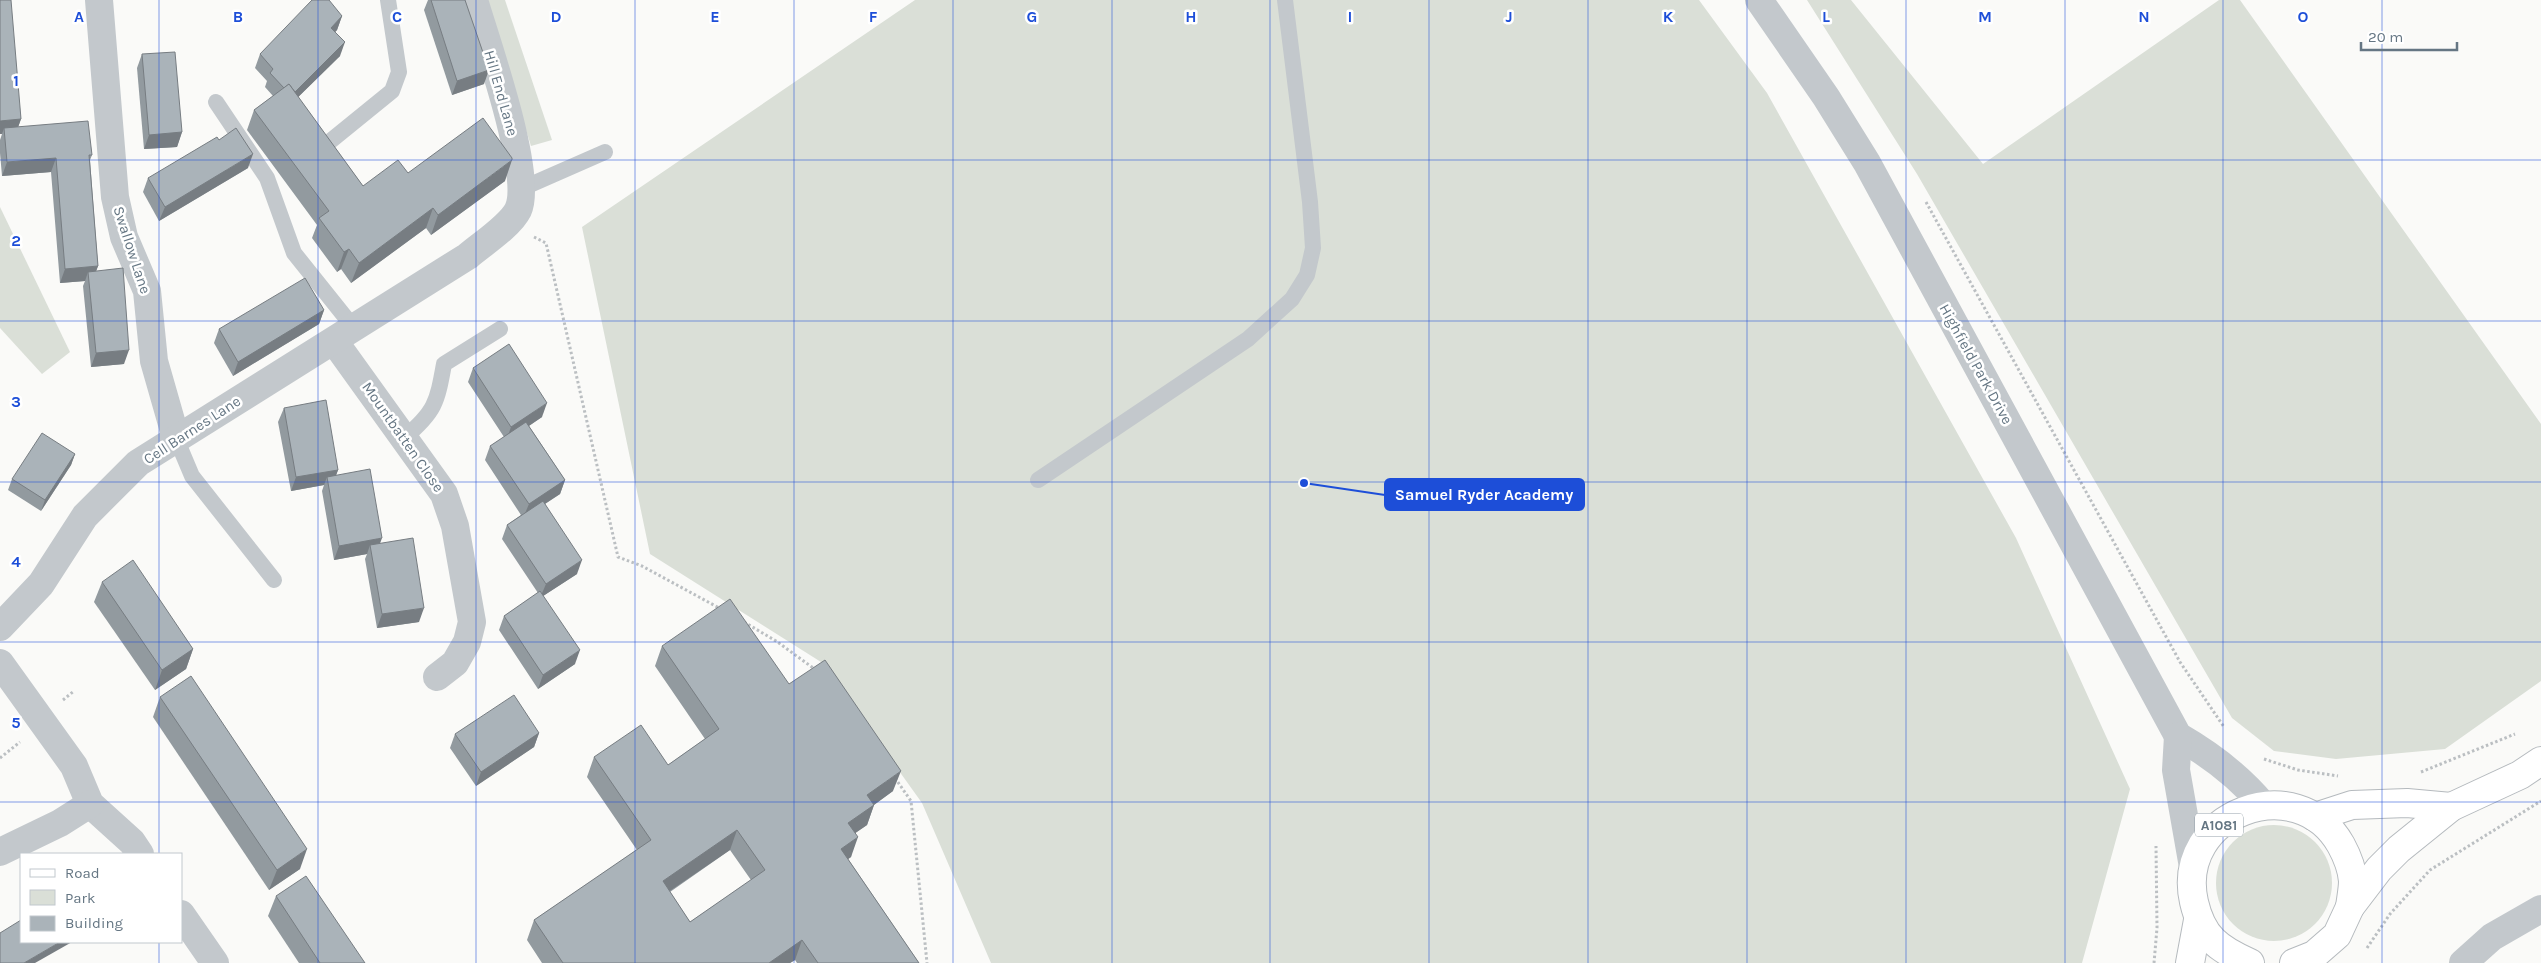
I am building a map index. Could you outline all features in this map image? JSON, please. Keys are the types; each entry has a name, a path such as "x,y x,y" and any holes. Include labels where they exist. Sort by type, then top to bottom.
{"main road":[{"name":"A1081","path":"2294,963 2314,955 2337,935 2350,907 2379,869 2451,807 2520,775 2541,761"},
{"path":"2315,817 2352,805 2407,803 2451,807"},
{"name":"A1081","path":"2250,963 2225,952 2207,934 2198,920 2191,886 2192,867 2200,849 2215,828 2238,812 2263,805 2289,806 2315,817 2335,834 2348,857 2353,881 2350,907"},
{"name":"A1081","path":"2190,963 2198,920"}],"street":[{"name":"Swallow Lane","path":"99,0 115,197 124,237 147,292 154,361 176,438"},
{"name":"Hill End Lane","path":"474,0 519,156 522,188 518,210 506,224"},
{"name":"Highfield Park Drive","path":"1759,0 1826,97 1867,163 2178,736"},
{"name":"Cell Barnes Lane","path":"0,627 41,584 85,516 138,463 428,282 468,256 506,224"},
{"name":"Mountbatten Close","path":"344,334 404,438 444,494 455,526 472,622 467,642 455,663 437,677"},
{"path":"0,663 74,766 90,804 132,842 139,853"},
{"path":"2192,867 2176,770 2178,736 2209,754 2244,783 2263,805"},
{"path":"0,852 60,822 90,804"},
{"path":"2463,963 2492,937 2541,909"},
{"path":"182,915 215,963"}],"lane":[{"path":"328,142 392,91 399,72 388,0"},
{"path":"1038,480 1248,339 1292,299 1307,275 1313,248 1310,202 1285,0"},
{"path":"216,102 267,178 294,253 344,334"},
{"path":"522,188 605,152"},
{"path":"404,438 426,419 438,398 444,364 500,329"},
{"path":"176,438 192,476 274,580"}],"path":[{"path":"1925,202 2180,662 2216,718 2227,730"},
{"path":"506,224 546,244 618,557 642,566 728,614"},
{"path":"736,618 776,641 817,671"},
{"path":"2418,772 2515,734"},
{"path":"0,758 26,738"},
{"path":"2258,755 2298,770 2345,777"},
{"path":"889,770 911,801 927,963"},
{"path":"2363,954 2390,914 2430,870 2541,801"},
{"path":"2154,963 2156,842"}],"green space":[{"path":"485,0 505,0 552,140 531,146"},
{"path":"915,0 1699,0 1767,93 2016,538 2130,789 2082,963 991,963 922,803 821,662 650,554 582,227"},
{"path":"1807,0 1851,0 1983,164 2219,0 2240,0 2541,424 2541,681 2445,749 2336,759 2274,751 2232,718 1917,174"},
{"path":"0,207 70,352 42,374 0,328"},
{"path":"2274,825 2296,829 2315,842 2328,861 2332,883 2328,905 2315,924 2296,937 2274,941 2252,937 2233,924 2220,905 2216,883 2220,861 2233,842 2252,829"}],"building":[{"path":"0,0 11,0 21,119 0,121"},
{"path":"312,0 329,0 342,16 331,28 345,42 295,92 289,84 284,88 270,73 273,69 260,54"},
{"path":"431,0 465,0 489,70 457,81"},
{"path":"175,52 182,132 149,135 142,54"},
{"path":"289,84 363,186 398,160 408,173 483,118 512,160 438,215 433,208 359,263 349,249 344,252 319,218 329,211 254,110"},
{"path":"88,121 92,155 89,155 98,266 65,269 56,158 7,162 4,128"},
{"path":"236,128 253,154 165,207 148,178 217,137 219,140"},
{"path":"123,268 129,350 96,353 88,272"},
{"path":"305,278 324,310 238,362 219,329"},
{"path":"509,344 547,403 511,427 473,368"},
{"path":"326,400 338,470 296,477 284,408"},
{"path":"526,422 565,480 529,504 490,446"},
{"path":"42,433 75,454 45,500 12,479"},
{"path":"370,469 382,538 339,546 327,477"},
{"path":"543,501 582,560 546,584 507,525"},
{"path":"413,538 424,608 382,614 370,545"},
{"path":"133,560 193,649 162,670 102,582"},
{"path":"540,591 580,650 543,675 504,616"},
{"path":"730,599 789,684 825,660 901,771 867,795 874,805 848,823 858,837 841,849 919,963 818,963 802,940 769,963 563,963 534,920 651,840 594,757 641,725 668,765 719,729 662,646","holes":["737,830 765,870 690,922 663,881"]},
{"path":"191,676 307,849 277,870 160,697"},
{"path":"514,695 539,733 481,772 455,734"},
{"path":"306,876 365,963 320,963 276,896"},
{"path":"20,921 20,943 58,943 24,963 0,963 0,933"}],"place":[{"name":"Samuel Ryder Academy","path":"1304,483"}]}
